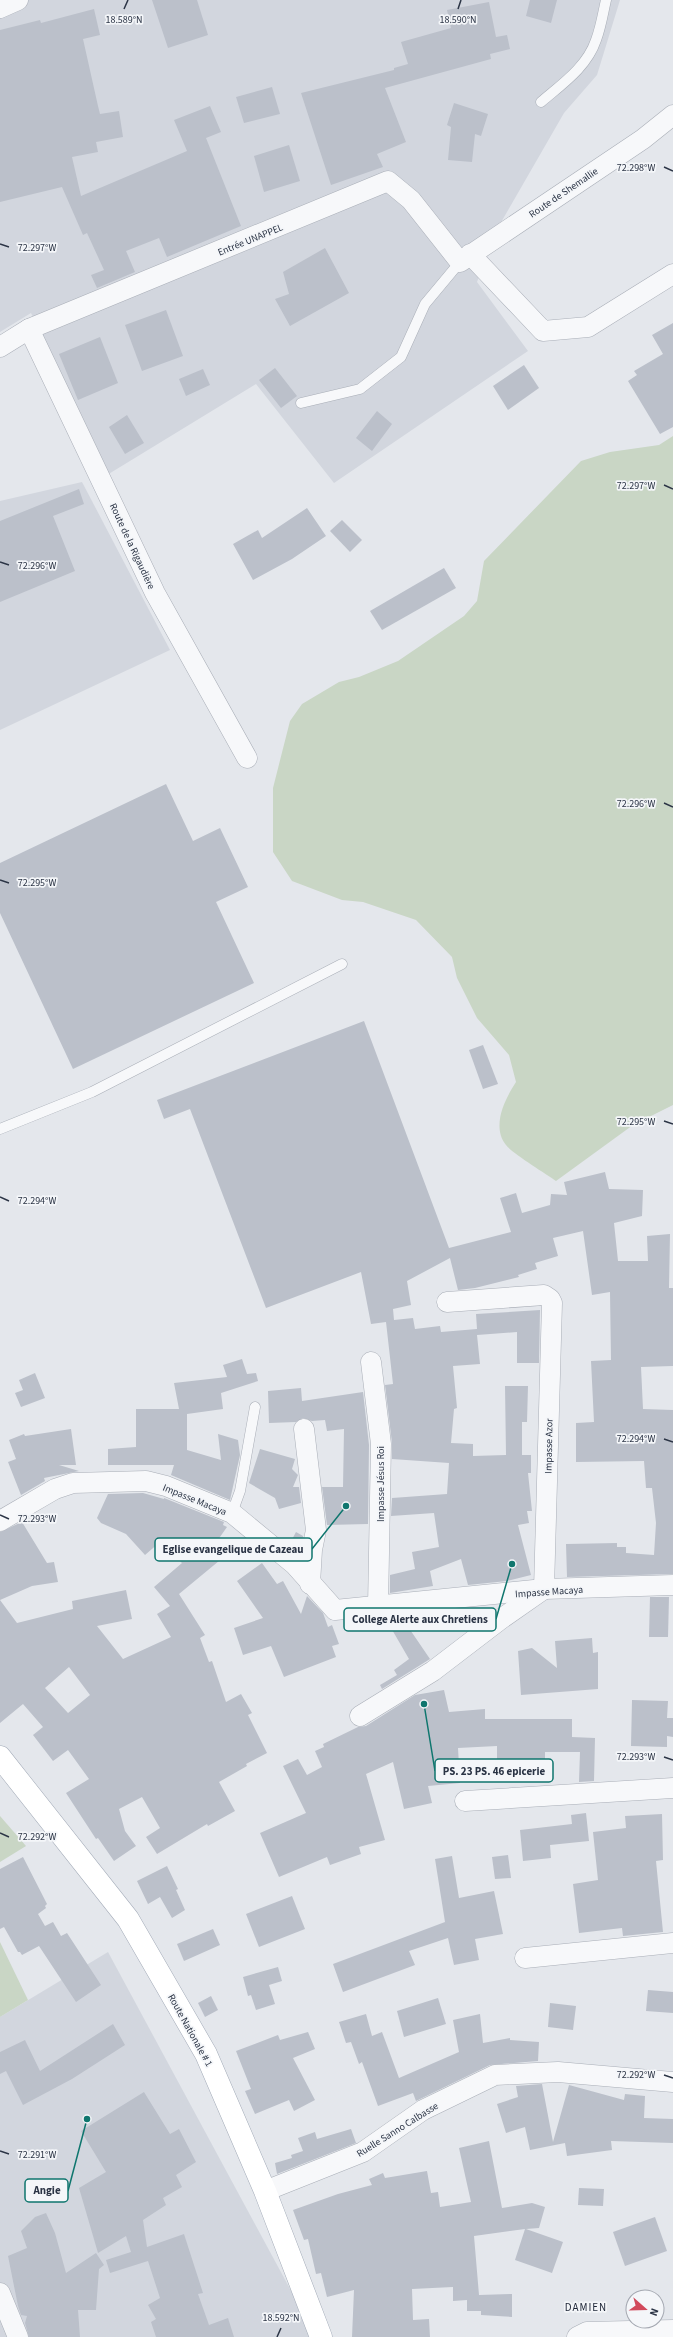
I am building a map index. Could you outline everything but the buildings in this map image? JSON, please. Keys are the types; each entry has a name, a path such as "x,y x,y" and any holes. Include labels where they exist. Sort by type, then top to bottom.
{"main road":[{"name":"Route Nationale # 1","path":"0,1757 128,1919 206,2054 265,2191 321,2337"}],"street":[{"path":"0,8 18,0"},
{"name":"Route de Shemallie","path":"465,258 643,139 673,115"},
{"name":"Entrée UNAPPEL","path":"0,347 29,329 388,182 411,200 430,225 544,331 588,327 673,274"},
{"name":"Route de la Rigaudière","path":"29,329 155,593 247,758"},
{"name":"Impasse Azor","path":"447,1302 544,1295 550,1299 552,1303 544,1589"},
{"name":"Impasse Jésus Roi","path":"371,1362 381,1444 378,1607"},
{"path":"304,1429 316,1530 312,1550 310,1584"},
{"name":"Impasse Macaya","path":"0,1521 55,1489 73,1483 92,1481 146,1482 166,1486 232,1513 295,1565 310,1584 335,1610 378,1607 544,1589 673,1585"},
{"path":"360,1716 433,1671 501,1619 544,1589"},
{"path":"465,1801 673,1788"},
{"path":"525,1958 673,1943"},
{"name":"Ruelle Sanno Calbasse","path":"265,2191 363,2152 423,2110 496,2075 558,2072 673,2082"},
{"path":"0,2293 18,2337"},
{"path":"577,2337 587,2332 673,2330"}],"lane":[{"path":"541,102 574,74 588,56 596,40 606,0"},
{"path":"301,403 360,389 401,357 425,304 465,258"},
{"path":"0,1129 92,1092 342,964"},
{"path":"232,1513 240,1491 255,1408"}],"shaded area":[{"path":"0,0 620,0 597,75 564,113 496,231 477,282 528,351 334,483 256,384 107,475 31,313 0,332"},
{"path":"82,482 170,650 0,730 0,501"},
{"path":"108,1952 316,2337 0,2337 0,2017"}],"green space":[{"path":"673,436 673,1105 633,1125 556,1181 515,1153 506,1145 502,1138 500,1130 501,1113 504,1104 516,1082 509,1055 477,1018 457,978 452,957 416,920 363,902 342,900 292,881 273,852 273,788 290,721 302,704 339,682 359,677 398,661 464,616 477,601 484,561 581,461 610,452 659,445"},
{"path":"0,1816 26,1846 0,1862"},
{"path":"0,1942 28,2000 0,2017"}],"place":[{"name":"Eglise evangelique de Cazeau","path":"346,1506"},
{"name":"College Alerte aux Chretiens","path":"512,1564"},
{"name":"PS. 23 PS. 46 epicerie","path":"424,1704"},
{"name":"Angie","path":"87,2119"}],"district":[{"name":"DAMIEN","path":"586,2307"}]}
